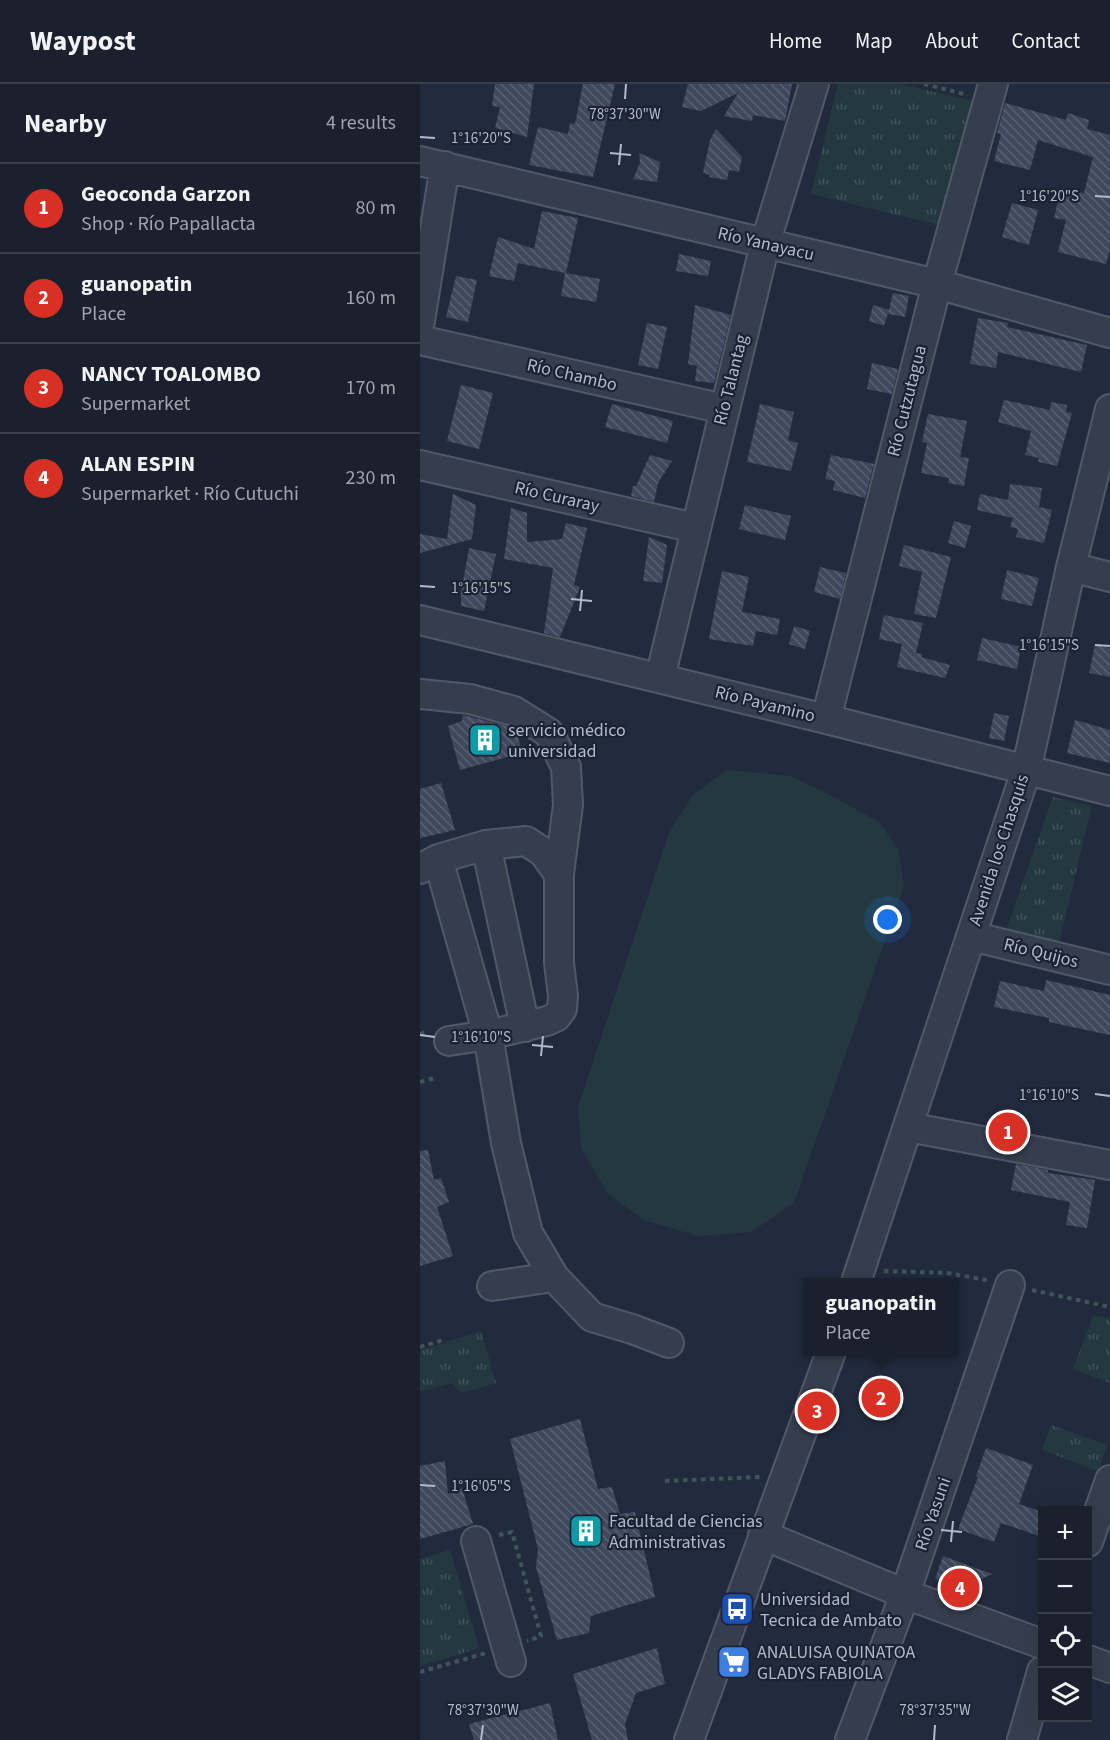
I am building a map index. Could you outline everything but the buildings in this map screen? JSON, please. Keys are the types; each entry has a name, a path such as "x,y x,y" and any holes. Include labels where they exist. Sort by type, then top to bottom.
{"street":[{"name":"Río Talantag","path":"660,678 765,244 814,84"},
{"name":"Río Cutzutagua","path":"826,719 937,284 991,92"},
{"name":"Río Yanayacu","path":"432,164 937,284 1110,333"},
{"path":"420,321 432,164"},
{"name":"Río Chambo","path":"420,340 724,409"},
{"name":"Avenida los Chasquis","path":"857,1278 1026,771 1071,567 1110,409"},
{"name":"Río Curaray","path":"420,465 695,528"},
{"path":"1071,567 1110,577"},
{"name":"Río Payamino","path":"420,620 1110,790"},
{"path":"420,694 470,699 514,711 549,733 566,767 568,805 559,874 559,963 563,996 562,1009 556,1017 525,1027 488,1035 438,1036"},
{"path":"559,874 543,852 526,841 486,845 429,864 488,1035 506,1143 528,1233 554,1277 592,1317 669,1343"},
{"path":"486,845 525,1027"},
{"name":"Río Quijos","path":"971,936 1110,970"},
{"path":"908,1127 1110,1165"},
{"path":"492,1286 554,1277"},
{"name":"Río Yasuni","path":"850,1740 905,1594 1010,1285"},
{"path":"689,1740 830,1356"},
{"path":"1092,1531 1110,1480"},
{"path":"763,1535 905,1594 1038,1643"},
{"path":"476,1541 509,1654"},
{"path":"1092,1661 1110,1668"},
{"path":"1022,1740 1038,1685"}],"path":[{"path":"924,84 991,92"},
{"path":"420,1034 438,1036"},
{"path":"420,1082 435,1078"},
{"path":"420,1347 443,1340"},
{"path":"665,1481 786,1476"},
{"path":"420,1672 509,1654"}],"green space":[{"path":"838,84 901,84 977,102 947,227 811,194"},
{"path":"727,770 790,776 879,822 898,849 904,886 794,1203 751,1232 698,1236 644,1220 608,1194 581,1148 578,1107 669,833 693,795"},
{"path":"1053,797 1092,806 1058,946 1005,933"},
{"path":"1093,1316 1110,1318 1110,1383 1073,1369"},
{"path":"481,1331 496,1383 462,1393 452,1383 420,1391 420,1351"},
{"path":"1051,1425 1107,1445 1098,1471 1042,1450"},
{"path":"450,1550 479,1648 420,1666 420,1559"}],"place":[{"name":"servicio médico universidad","path":"485,740"},
{"name":"Geoconda Garzon","path":"1008,1132"},
{"name":"guanopatin","path":"881,1398"},
{"name":"NANCY TOALOMBO","path":"817,1411"},
{"name":"Facultad de Ciencias Administrativas","path":"586,1531"},
{"name":"ALAN ESPIN","path":"960,1588"},
{"name":"Universidad Tecnica de Ambato","path":"737,1609"},
{"name":"ANALUISA QUINATOA GLADYS FABIOLA","path":"734,1662"}]}
